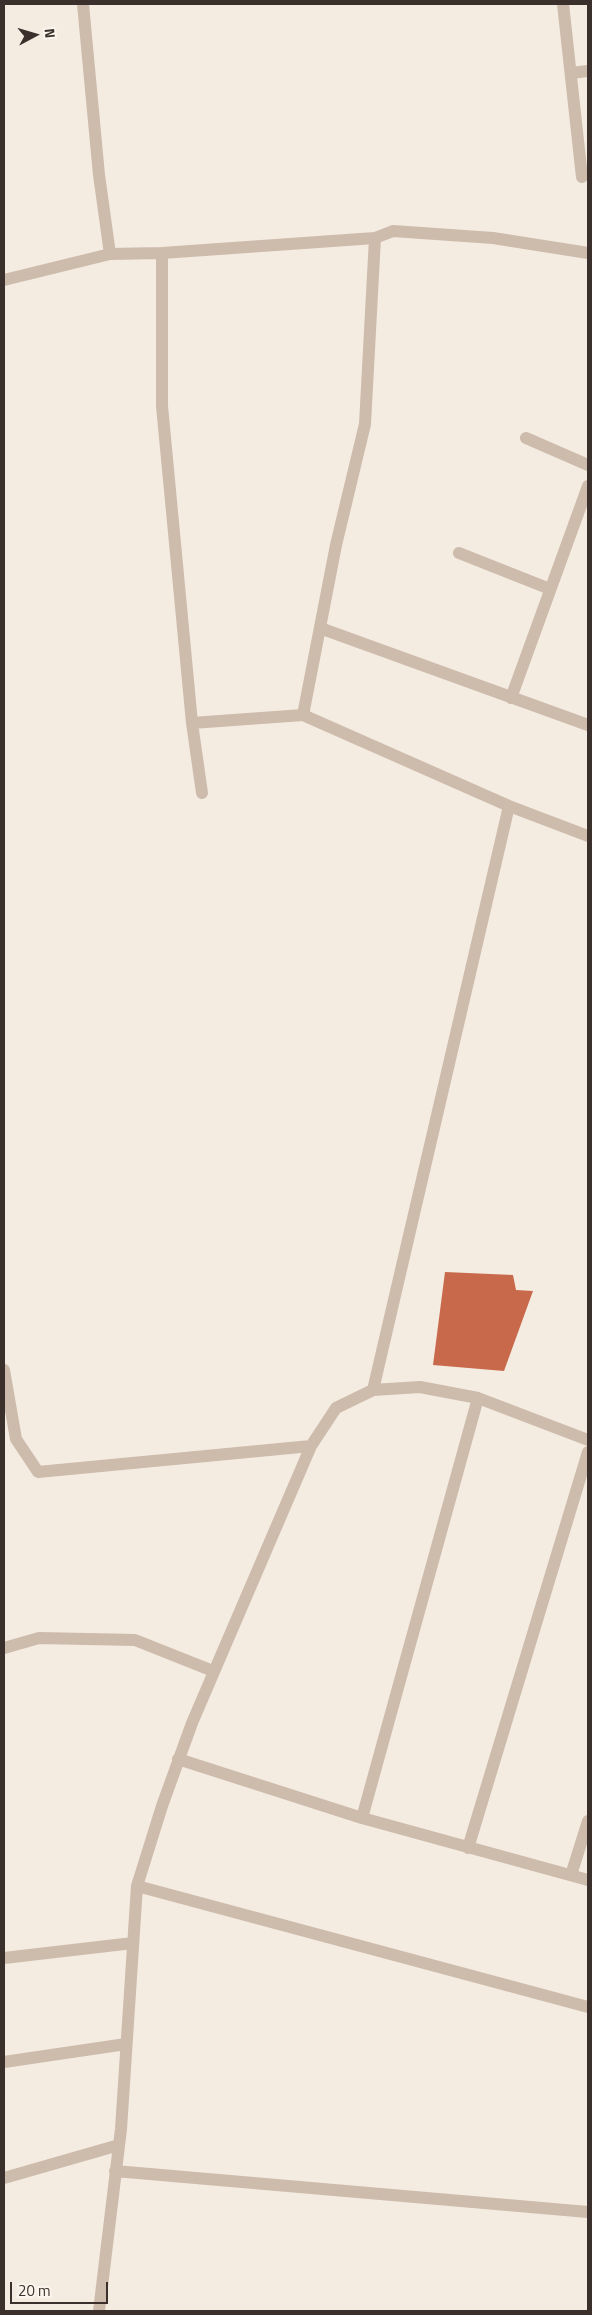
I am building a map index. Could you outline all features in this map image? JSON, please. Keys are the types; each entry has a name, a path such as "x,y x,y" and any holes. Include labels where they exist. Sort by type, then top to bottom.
{"street":[{"path":"83,4 99,175 110,254"},
{"path":"563,4 582,177"},
{"path":"571,73 588,71"},
{"path":"4,280 110,254 162,253 375,238 393,231 493,238 588,253"},
{"path":"303,715 336,544 364,424 375,238"},
{"path":"162,253 162,406 192,723 202,793"},
{"path":"526,438 588,465"},
{"path":"511,698 588,486"},
{"path":"460,553 550,589"},
{"path":"320,628 588,725"},
{"path":"192,723 303,715 509,806 588,836"},
{"path":"373,1390 509,806"},
{"path":"4,1370 16,1439 38,1472 311,1446"},
{"path":"99,2311 119,2145 137,1886 178,1759 213,1671 311,1446 336,1408 373,1390 420,1387 478,1398 588,1440"},
{"path":"362,1818 478,1398"},
{"path":"468,1848 588,1452"},
{"path":"4,1648 39,1638 135,1640 213,1671"},
{"path":"178,1759 362,1818 588,1880"},
{"path":"571,1875 588,1822"},
{"path":"137,1886 588,2007"},
{"path":"4,1958 133,1943"},
{"path":"4,2062 126,2044"},
{"path":"4,2178 119,2145"},
{"path":"115,2171 588,2212"}],"building":[{"path":"445,1272 513,1275 516,1290 533,1291 504,1371 433,1365"}]}
